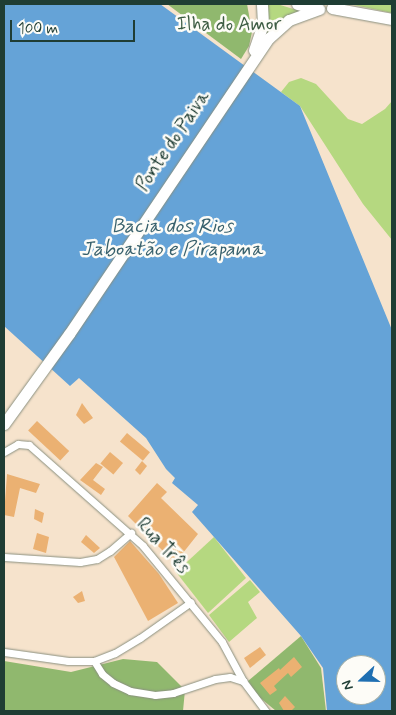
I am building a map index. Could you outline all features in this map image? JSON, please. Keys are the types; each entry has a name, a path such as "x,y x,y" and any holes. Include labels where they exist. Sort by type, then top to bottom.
{"main road":[{"path":"258,49 263,24 262,4"},
{"path":"297,4 319,9"},
{"path":"258,49 283,24 319,9 336,6 392,19"},
{"name":"Ponte do Paiva","path":"35,378 258,49"},
{"path":"4,414 35,378"},
{"path":"4,424 35,378"}],"street":[{"name":"Rua Três","path":"4,452 18,444 29,445 73,486 131,534 191,602 222,642 243,681 266,711"},
{"path":"4,557 80,562 97,559 131,534"},
{"path":"4,652 68,661 94,661 115,653 140,638 191,602"},
{"path":"94,661 102,674 113,683 130,692 155,695 173,693 215,679 230,677 243,681"}],"green space":[{"name":"Ilha do Amor","path":"167,4 247,4 252,32 249,46 241,59"},
{"path":"265,4 277,4 300,11 266,39"},
{"path":"349,4 392,4 392,13"},
{"path":"301,78 316,84 348,119 362,124 385,109 392,101 392,240 363,204 300,106 281,92 289,82"},
{"path":"214,537 246,578 208,613 176,572"},
{"path":"250,580 260,592 248,602 257,618 229,642 209,615"},
{"path":"301,636 321,668 326,711 276,711 258,696 248,681"},
{"path":"123,659 157,662 185,690 183,711 4,711 4,661 71,672"}],"water":[{"name":"Bacia dos Rios Jaboatão e Pirapama","path":"4,4 160,4 300,106 392,330 392,711 327,711 323,668 301,636 192,512 198,505 172,483 175,478 166,469 146,438 79,378 70,386 4,326"}],"building":[{"path":"82,403 93,418 84,424 76,415"},
{"path":"37,421 69,451 60,461 28,431"},
{"path":"127,433 150,452 143,461 120,441"},
{"path":"110,452 123,463 113,474 100,463"},
{"path":"142,461 147,466 140,475 135,470"},
{"path":"96,463 103,467 93,480 105,489 101,495 80,480"},
{"path":"7,474 40,484 36,493 20,488 14,517 4,515"},
{"path":"157,483 167,492 161,498 198,534 175,563 128,516"},
{"path":"35,509 44,513 42,523 34,519"},
{"path":"37,533 49,537 46,553 33,549"},
{"path":"86,535 100,548 94,553 81,542"},
{"path":"130,541 159,574 178,603 148,621 114,557"},
{"path":"82,591 85,601 78,603 73,597"},
{"path":"260,647 266,655 250,668 244,658"},
{"path":"294,657 302,667 291,677 288,673 274,686 277,690 270,695 260,683 279,668 280,670"},
{"path":"285,696 295,707 291,711 284,711 279,703"}]}
